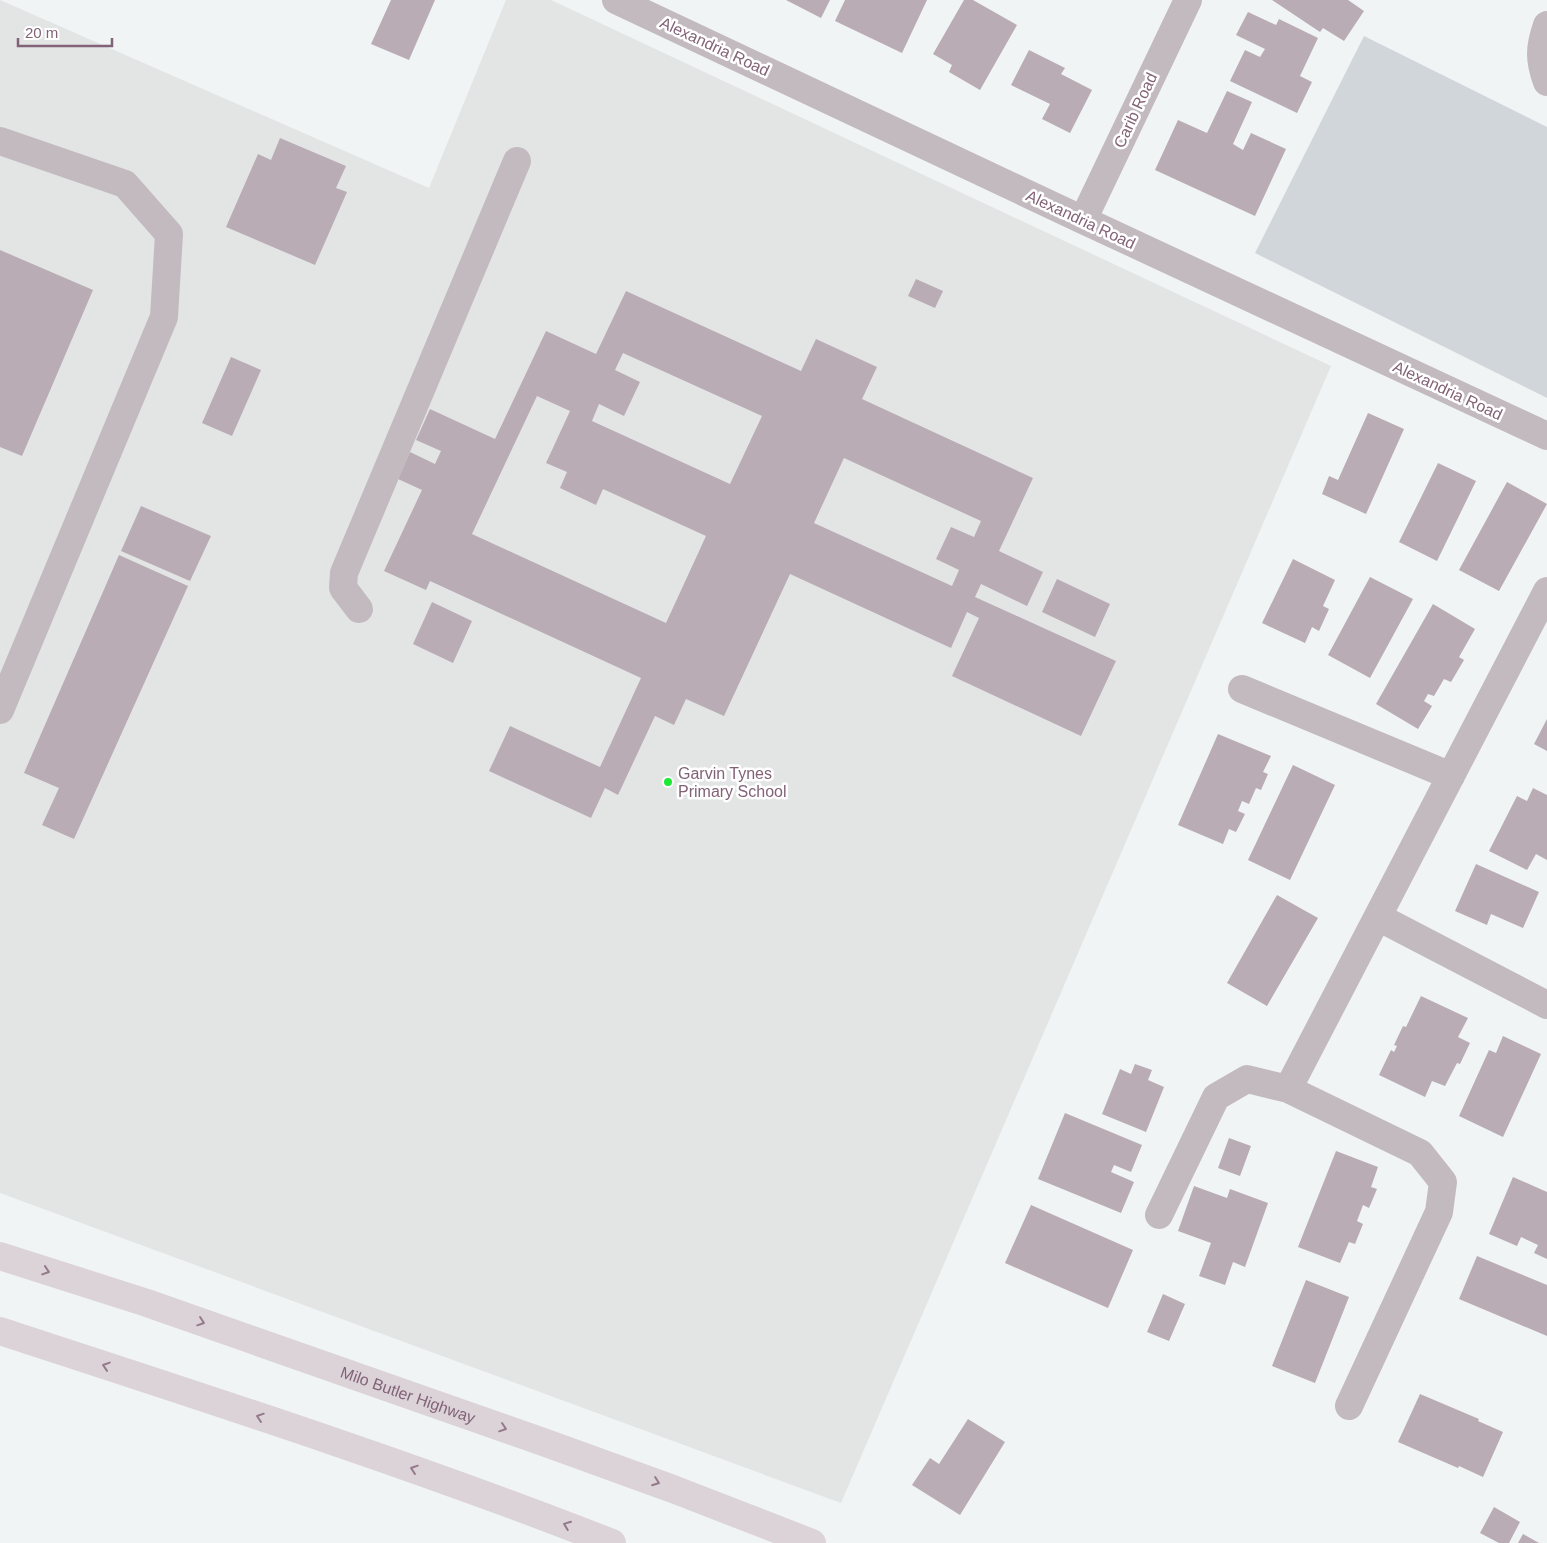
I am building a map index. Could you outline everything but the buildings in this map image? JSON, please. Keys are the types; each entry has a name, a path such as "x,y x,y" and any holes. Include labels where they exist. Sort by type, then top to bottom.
{"main road":[{"name":"Milo Butler Highway","path":"0,1256 148,1303 546,1443 690,1495 812,1543"},
{"path":"0,1331 414,1469 612,1543"}],"street":[{"name":"Alexandria Road","path":"616,0 1547,436"},
{"name":"Carib Road","path":"1083,220 1188,0"},
{"path":"1547,25 1541,41 1541,65 1547,82"},
{"path":"0,141 125,184 169,234 164,317 0,710"},
{"path":"360,609 343,588 344,573 517,161"},
{"path":"1288,1089 1547,591"},
{"path":"1242,689 1451,776"},
{"path":"1378,917 1547,1005"},
{"path":"1159,1216 1216,1097 1247,1079 1288,1089 1420,1152 1443,1182 1439,1212 1349,1406"}],"shaded area":[{"name":"Garvin Tynes Primary School","path":"0,0 429,188 506,0 551,0 1331,366 841,1503 0,1193"},
{"path":"1364,36 1547,127 1547,398 1255,253"}],"place":[{"name":"Garvin Tynes Primary School","path":"668,782"}]}
